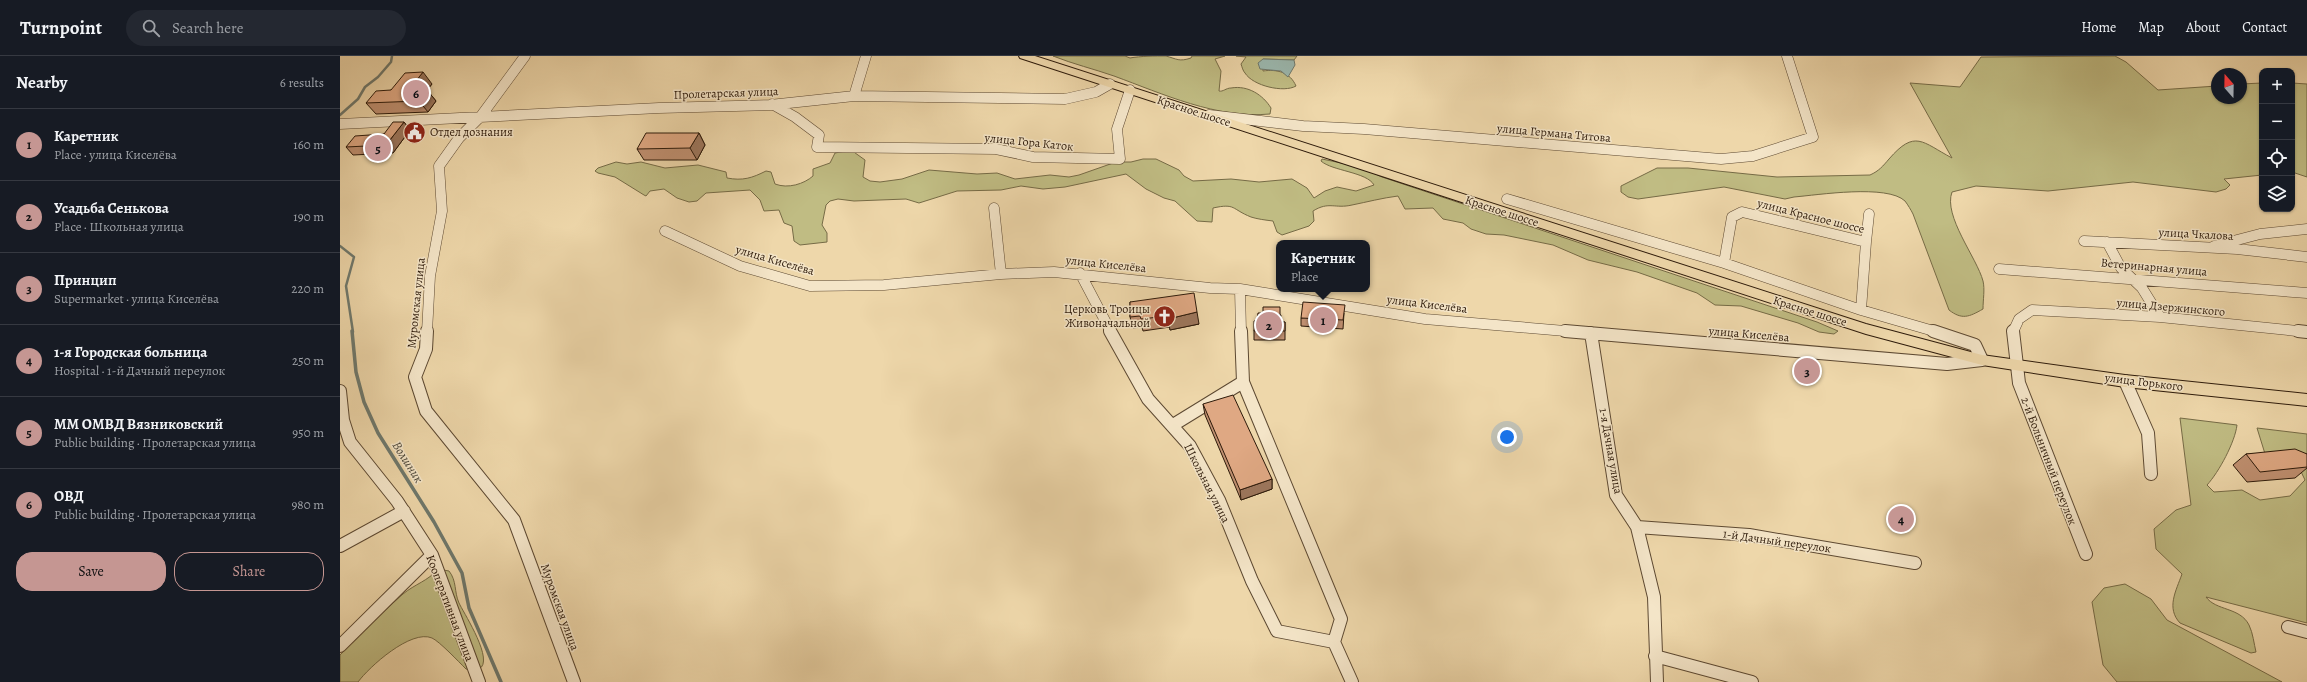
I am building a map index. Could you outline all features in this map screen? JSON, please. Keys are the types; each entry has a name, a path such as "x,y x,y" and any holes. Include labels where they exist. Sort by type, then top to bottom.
{"main road":[{"name":"Красное шоссе","path":"1024,56 1708,280 1866,329 1982,360"},
{"name":"улица Горького","path":"1982,360 2124,381 2307,400"}],"street":[{"name":"Муромская улица","path":"525,56 481,116 459,138 439,166 442,211 430,276 426,349 415,377 426,410 514,520 574,682"},
{"path":"854,96 866,56"},
{"name":"улица Германа Титова","path":"1204,114 1303,126 1364,129 1721,159 1753,156 1813,137 1807,111 1795,84 1787,56"},
{"name":"Пролетарская улица","path":"340,124 481,116 772,104 854,96 1065,98 1096,92 1110,84"},
{"name":"улица Гора Каток","path":"772,104 819,135 817,147 996,149 1033,157 1120,159 1117,129 1120,115 1130,90"},
{"path":"1507,199 1724,264 1860,310 1964,340 1975,345 1982,360"},
{"path":"994,208 1001,274"},
{"name":"улица Красное шоссе","path":"1724,264 1732,217 1742,212 1866,242 1860,310"},
{"path":"1866,242 1868,214"},
{"path":"2210,248 2236,238 2307,229"},
{"name":"улица Киселёва","path":"665,231 740,266 810,286 884,285 1001,274 1080,273 1210,288 1240,288 1425,318 1947,364 1982,360"},
{"name":"улица Чкалова","path":"2084,241 2210,248 2307,256"},
{"path":"2107,242 2121,268 2151,300 2160,318"},
{"name":"Ветеринарная улица","path":"1999,269 2116,277 2134,281 2165,281 2307,293"},
{"name":"Школьная улица","path":"1080,273 1131,371 1148,399 1173,425 1190,446 1219,500 1252,581 1277,631 1310,639 1334,642"},
{"path":"1240,288 1243,382 1341,619 1334,642 1352,682"},
{"name":"улица Дзержинского","path":"2032,310 2160,318 2307,332"},
{"name":"2-й Больничный переулок","path":"2032,310 2020,319 2013,330 2019,383 2034,425 2086,554"},
{"name":"1-я Дачная улица","path":"1591,333 1616,495 1637,527 1654,597 1657,682"},
{"path":"2124,381 2148,433 2151,474"},
{"path":"1173,425 1243,382"},
{"name":"Кооперативная улица","path":"340,391 343,420 350,442 404,511 432,555 479,682"},
{"path":"340,546 404,511"},
{"name":"1-й Дачный переулок","path":"1637,527 1749,535 1915,563"},
{"path":"340,646 432,555"},
{"path":"2288,627 2307,632"},
{"path":"1655,656 1713,674 1752,682"}],"shaded area":[{"path":"1053,56 1125,56 1130,58 1143,56 1166,56 1181,60 1191,58 1192,56 1225,56 1215,59 1221,71 1219,91 1237,87 1254,92 1268,103 1271,108 1270,114 1250,115 1230,113 1190,104 1114,76"},
{"path":"1236,56 1297,56 1294,60 1263,59 1263,71 1282,72 1290,77 1296,86 1284,89 1269,87 1255,82 1249,78 1242,68 1241,64 1246,57"},
{"path":"2115,56 2126,62 2158,90 2211,86 2211,104 2247,104 2247,84 2259,83 2259,175 2224,179 2230,185 2226,189 2216,192 2133,182 2048,191 1976,186 1952,192 1952,213 1956,225 1980,272 1984,284 1983,309 1966,316 1958,315 1949,310 1913,214 1905,201 1896,196 1883,193 1852,192 1785,199 1724,187 1638,199 1628,197 1621,192 1621,186 1657,168 1688,168 1777,177 1870,175 1881,168 1898,150 1912,141 1926,143 1952,158 1910,83 1960,87 1981,57"},
{"path":"2295,83 2307,84 2307,177 2295,173"},
{"path":"851,150 865,160 863,177 870,181 880,182 902,179 929,170 977,174 997,173 1015,179 1050,175 1069,177 1116,162 1156,159 1179,170 1184,176 1193,181 1231,179 1259,182 1292,179 1307,188 1314,198 1325,191 1337,187 1356,191 1374,185 1364,177 1326,164 1321,161 1322,159 1360,167 1382,177 1817,322 1838,331 1834,334 1819,332 1798,323 1741,306 1715,305 1697,293 1637,272 1588,260 1553,245 1504,235 1486,234 1471,229 1463,223 1443,219 1433,208 1405,209 1398,196 1346,206 1323,206 1313,211 1314,221 1309,226 1282,235 1277,232 1273,221 1251,217 1226,206 1213,208 1212,222 1197,221 1175,201 1164,198 1146,189 1126,174 1065,187 1043,189 1021,186 1001,190 957,191 919,203 906,199 854,201 838,199 830,201 826,205 822,225 827,233 827,242 800,245 794,241 792,226 784,223 779,210 764,211 760,200 750,190 706,193 697,201 689,202 677,198 664,189 650,191 646,196 615,177 595,171 598,168 616,162 627,164 641,162 665,168 698,165 726,172 727,178 733,179 747,178 766,171 771,172 775,184 790,186 809,179 813,176 813,169 830,163 835,153"},
{"path":"2180,418 2237,425 2236,432 2226,456 2207,485 2214,492 2242,490 2260,500 2290,496 2305,480 2295,459 2266,457 2257,428 2307,434 2307,623 2206,597 2216,605 2234,612 2245,619 2252,631 2256,652 2251,653 2180,623 2174,611 2173,605 2175,593 2182,574 2156,549 2154,529 2176,510 2191,505"},
{"path":"438,569 449,571 452,575 459,603 480,644 483,655 483,664 478,669 466,669 435,640 432,638 423,637 413,639 391,651 363,675 358,682 340,682 340,655 403,594 430,577"},
{"path":"2125,584 2151,599 2167,620 2282,682 2117,682 2103,665 2092,602 2104,588"}],"water":[{"path":"1263,59 1294,60 1295,65 1288,77 1281,71 1260,69 1258,63"}],"building":[{"path":"423,72 409,90 427,90 419,101 366,103 376,91 391,90 405,73"},
{"path":"393,122 404,122 386,145 346,147 355,136 384,134"},
{"path":"646,133 699,133 690,148 637,149"},
{"path":"1194,293 1197,312 1168,319 1168,316 1141,319 1140,316 1130,317 1130,302"},
{"path":"1303,302 1345,305 1343,320 1301,318"},
{"path":"1263,307 1280,307 1280,322 1285,322 1285,331 1254,331 1254,321 1257,320 1258,313 1263,313"},
{"path":"1233,395 1272,479 1240,490 1203,404"},
{"path":"2295,449 2307,454 2307,467 2260,472 2246,454"}],"waterway":[{"name":"Волшник","path":"340,115 358,99 365,87 378,77 391,62 392,56"},
{"name":"Волшник","path":"340,246 354,257 346,286 353,332"},
{"name":"Волшник","path":"352,331 356,372 364,402 378,433 434,522 462,573 469,608 501,682"}],"place":[{"name":"ОВД","path":"416,93"},
{"name":"Отдел дознания","path":"415,132"},
{"name":"ММ ОМВД Вязниковский","path":"378,148"},
{"name":"Церковь Троицы Живоначальной","path":"1165,316"},
{"name":"Каретник","path":"1323,320"},
{"name":"Усадьба Сенькова","path":"1269,325"},
{"name":"Принцип","path":"1807,371"},
{"name":"1-я Городская больница","path":"1901,519"}]}
